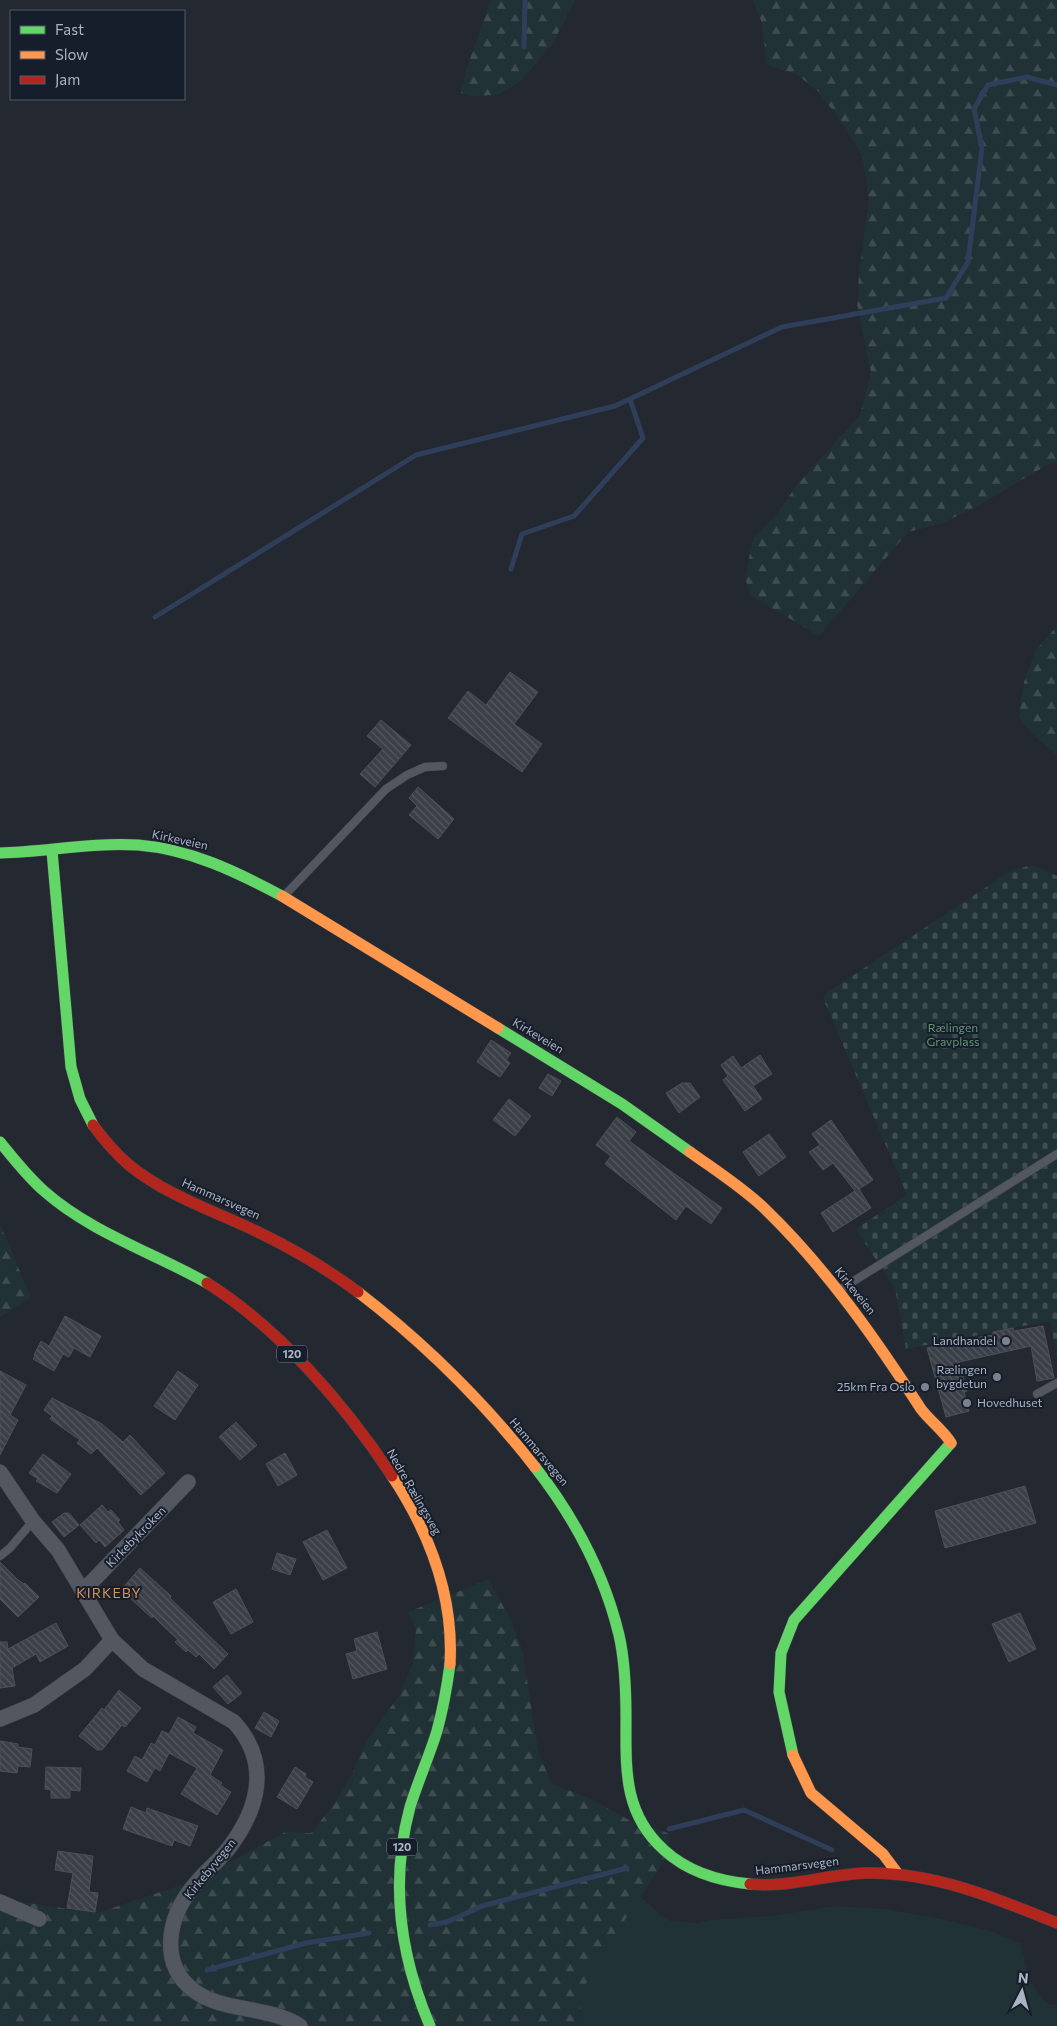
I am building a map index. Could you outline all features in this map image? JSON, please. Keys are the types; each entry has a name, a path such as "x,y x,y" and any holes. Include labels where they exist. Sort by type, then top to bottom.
{"street":[{"name":"Kirkeveien","path":"0,853 52,851 115,845 171,850 214,862 236,871 283,897 622,1104 718,1172 765,1209 839,1290 876,1340 927,1417 951,1442 794,1620 781,1653 779,1692 794,1761 811,1793 883,1854 898,1874"},
{"name":"Hammarsvegen","path":"52,851 71,1067 80,1100 94,1127 124,1163 152,1182 290,1247 356,1291 426,1350 507,1434 546,1479 584,1539 600,1576 614,1618 624,1679 626,1781 636,1815 651,1838 675,1859 690,1869 730,1884 762,1886 850,1874 898,1874 939,1880 982,1892 1057,1923"},
{"name":"Nedre Rælingsveg","path":"0,1142 26,1174 64,1208 110,1235 162,1259 209,1284 250,1314 315,1378 363,1435 401,1492 418,1522 439,1570 447,1600 451,1633 450,1671 446,1691 435,1737 412,1798 404,1834 400,1867 399,1904 404,1947 415,1990 430,2026"},
{"name":"Kirkebyvegen","path":"0,1472 33,1521 58,1550 112,1640 142,1669 234,1722 243,1732 256,1761 258,1788 249,1816 228,1849 191,1888 172,1925 170,1950 173,1964 185,1982 204,1997 229,2005 277,2015 300,2026"},
{"name":"Kirkebykroken","path":"82,1592 188,1482"},
{"path":"0,1719 34,1705 85,1669 112,1640"},
{"path":"0,1902 39,1919"}],"lane":[{"path":"283,897 386,789 407,775 425,767 443,766"},
{"path":"839,1290 1057,1154"},
{"path":"1037,1394 1057,1383"},
{"path":"0,1556 10,1548 33,1521"}],"green space":[{"path":"491,0 575,0 553,43 522,80 497,95 469,96 461,93 467,67"},
{"path":"753,0 1057,0 1057,462 1049,464 974,508 940,524 908,532 819,636 750,595 745,577 753,539 777,514 796,486 860,415 871,372 857,304 859,273 869,200 862,155 842,123 819,92 796,74 767,65 762,23"},
{"path":"1057,626 1057,755 1030,732 1019,717 1024,682 1036,650"},
{"name":"Rælingen Gravplass","path":"1033,865 1057,876 1057,1356 1050,1321 906,1349 895,1289 856,1229 907,1195 823,998 825,994 1012,870"},
{"path":"0,1224 31,1298 0,1317"},
{"path":"489,1579 512,1623 523,1653 538,1751 552,1784 591,1799 627,1819 668,1833 671,1851 590,1972 581,1999 579,2026 0,2026 0,1899 97,1913 200,1879 285,1832 311,1833 335,1803 352,1774 367,1740 399,1696 413,1664 416,1629 408,1612"},
{"path":"640,1896 664,1918 672,1921 697,1923 710,1920 772,1916 835,1906 885,1909 946,1920 991,1931 1021,1944 1028,1979 1046,2003 1051,2005 1057,2004 1057,2026 579,2026 581,1999 590,1972"}],"building":[{"path":"510,672 538,692 514,724 542,744 522,772 448,718 468,691 486,705"},
{"path":"381,720 411,745 375,787 360,774 383,749 367,736"},
{"path":"418,787 454,819 438,839 409,815 417,806 409,798"},
{"path":"491,1040 511,1053 506,1060 510,1063 500,1077 477,1062"},
{"path":"760,1055 772,1074 753,1086 762,1099 745,1111 723,1080 728,1076 721,1065 733,1056 741,1068"},
{"path":"548,1074 561,1081 552,1096 539,1088"},
{"path":"682,1083 690,1083 700,1097 679,1113 666,1093"},
{"path":"509,1099 531,1116 515,1136 493,1120"},
{"path":"617,1117 636,1132 629,1141 722,1208 711,1224 686,1206 676,1220 605,1164 611,1156 596,1145"},
{"path":"831,1120 873,1180 859,1189 871,1208 833,1232 821,1213 855,1191 833,1163 823,1170 809,1152 820,1145 812,1134"},
{"path":"769,1134 786,1157 759,1176 743,1152"},
{"path":"65,1316 101,1336 90,1357 74,1348 69,1357 63,1354 54,1371 33,1359 41,1341 49,1346"},
{"path":"1043,1326 1054,1378 1037,1381 1031,1346 959,1362 967,1391 964,1392 969,1411 946,1417 927,1348 993,1335 993,1332 1013,1328 1014,1331"},
{"path":"0,1371 26,1385 10,1415 18,1420 0,1455"},
{"path":"178,1371 198,1385 175,1420 154,1406"},
{"path":"52,1398 102,1424 123,1442 130,1435 165,1473 141,1495 97,1448 91,1454 77,1443 80,1440 50,1419 52,1416 44,1410"},
{"path":"236,1422 257,1445 240,1460 219,1437"},
{"path":"285,1453 297,1475 278,1486 266,1464"},
{"path":"43,1454 71,1474 57,1493 36,1481 38,1479 29,1473"},
{"path":"1025,1486 1036,1523 945,1548 935,1511"},
{"path":"102,1505 108,1512 111,1510 120,1520 118,1522 124,1530 105,1547 99,1540 96,1543 80,1525"},
{"path":"64,1513 69,1513 79,1525 64,1537 52,1522"},
{"path":"327,1530 347,1568 323,1580 303,1542"},
{"path":"277,1553 296,1559 290,1575 272,1569"},
{"path":"0,1562 39,1597 18,1617 0,1599"},
{"path":"140,1568 171,1596 170,1598 228,1654 214,1669 199,1654 196,1657 188,1650 186,1652 175,1642 178,1640 153,1616 152,1618 121,1590"},
{"path":"236,1589 253,1622 231,1634 213,1602"},
{"path":"1020,1613 1036,1649 1009,1662 992,1624"},
{"path":"56,1623 68,1646 40,1662 36,1654 12,1668 15,1686 0,1688 0,1642 7,1642 8,1649"},
{"path":"377,1632 387,1669 353,1679 346,1654 357,1651 354,1639"},
{"path":"227,1675 242,1693 228,1704 213,1687"},
{"path":"119,1690 141,1708 125,1727 122,1725 102,1750 97,1750 79,1736 102,1708 104,1710"},
{"path":"264,1712 279,1721 271,1737 255,1728"},
{"path":"178,1717 196,1727 193,1733 223,1750 210,1775 231,1792 217,1815 181,1794 197,1768 169,1753 160,1771 155,1768 147,1782 127,1771 135,1756 142,1760 151,1743 155,1745 162,1731 169,1734"},
{"path":"0,1741 32,1749 30,1767 18,1766 17,1773 0,1771"},
{"path":"46,1767 81,1768 80,1791 70,1790 70,1798 51,1798 51,1790 45,1789"},
{"path":"295,1767 306,1774 305,1777 313,1782 297,1809 277,1797"},
{"path":"131,1807 146,1813 147,1808 198,1826 190,1846 174,1840 172,1846 123,1829"},
{"path":"58,1851 93,1856 89,1892 98,1893 95,1912 67,1908 73,1873 55,1870"}],"waterway":[{"path":"524,47 525,0"},
{"path":"155,617 416,455 615,406 782,327 946,298 968,262 982,148 974,109 988,85 1027,77 1057,85"},
{"path":"511,569 522,534 574,516 643,438 630,399"},
{"path":"669,1829 744,1810 832,1850"},
{"path":"430,1925 447,1922 482,1906 627,1868"},
{"path":"207,1970 306,1943 369,1933"}],"traffic: fast":[{"path":"0,853 121,844 157,847 213,863 248,878 282,896"},
{"path":"52,851 71,1067 80,1099 93,1125"},
{"path":"498,1028 622,1104 690,1152"},
{"path":"0,1142 44,1191 81,1218 207,1283"},
{"path":"793,1755 779,1692 781,1653 794,1620 951,1443"},
{"path":"535,1467 575,1526 586,1546 613,1612 624,1665 627,1772 634,1805 641,1821 664,1850 693,1870 726,1881 750,1884"},
{"path":"430,2026 411,1973 405,1945 401,1918 400,1863 410,1807 437,1731 445,1698 450,1664"}],"traffic: slow":[{"path":"282,896 498,1028"},
{"path":"690,1152 756,1201 809,1255 868,1330 921,1409 951,1443"},
{"path":"358,1292 406,1331 452,1374 495,1419 535,1467"},
{"path":"392,1476 417,1519 428,1542 436,1566 448,1614 450,1664"},
{"path":"793,1755 811,1793 883,1854 898,1874"}],"traffic: jam":[{"path":"93,1125 119,1156 159,1186 286,1246 358,1292"},
{"path":"207,1283 234,1301 260,1322 309,1370 354,1423 392,1476"},
{"path":"750,1884 794,1883 867,1873 916,1877 964,1888 1057,1923"}],"place":[{"name":"Landhandel","path":"1006,1341"},
{"name":"Rælingen bygdetun","path":"997,1377"},
{"name":"25km Fra Oslo","path":"925,1387"},
{"name":"Hovedhuset","path":"967,1403"}],"district":[{"name":"KIRKEBY","path":"109,1593"}]}
